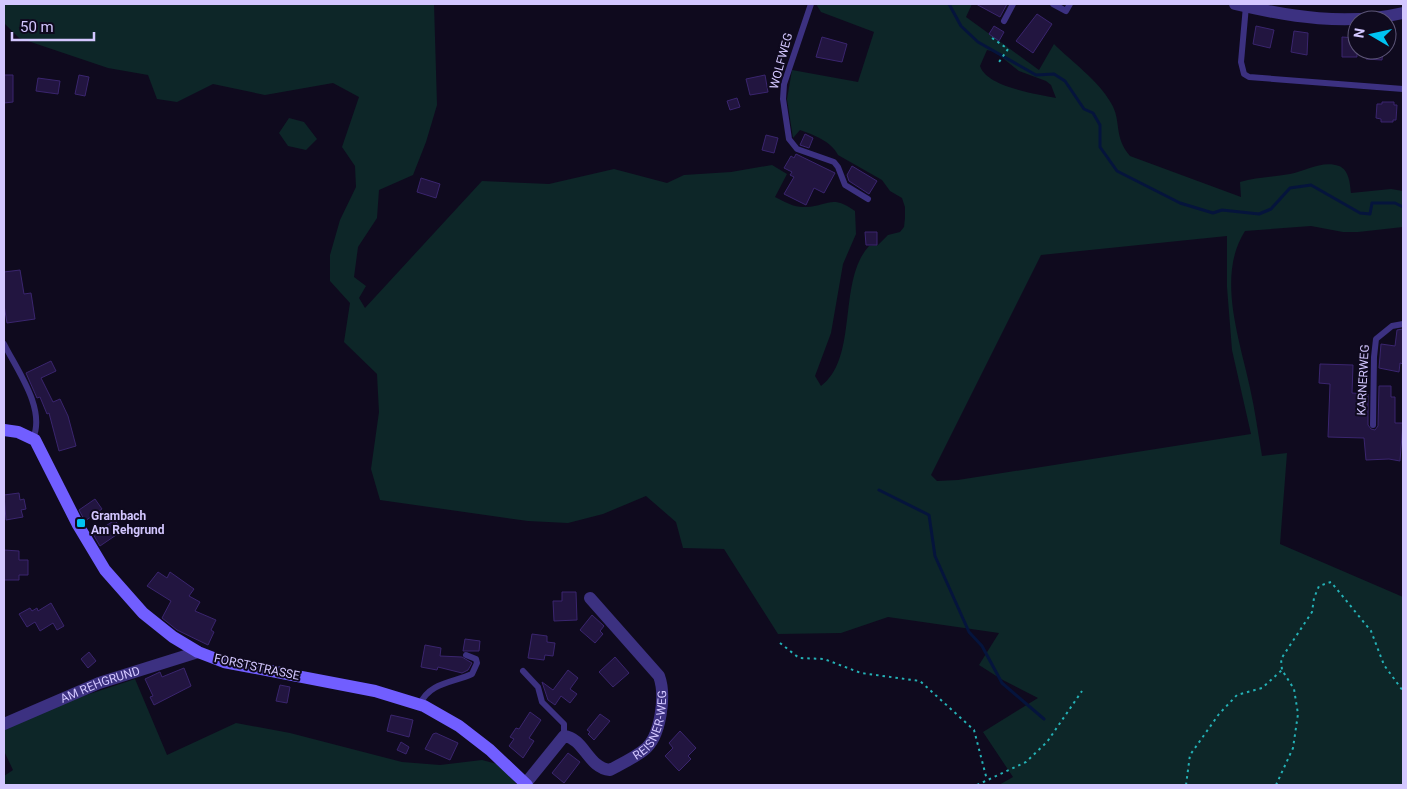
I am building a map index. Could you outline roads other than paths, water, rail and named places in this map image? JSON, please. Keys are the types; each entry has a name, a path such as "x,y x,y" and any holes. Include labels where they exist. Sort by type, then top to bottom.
{"street":[{"path":"1240,5 1302,17 1332,20 1374,19 1403,13"},
{"path":"4,430 18,432 34,439"},
{"name":"FORSTSTRASSE","path":"34,439 45,455 78,525 105,570 143,613 173,637 198,652 238,665 365,689 420,704 459,726 490,750 526,784"},
{"name":"REISNER-WEG","path":"564,736 574,739 596,765 610,770 644,751 652,743 663,701 662,685 659,676 590,598"},
{"name":"AM REHGRUND","path":"4,724 99,683 198,652"},
{"path":"526,784 564,736"}],"lane":[{"name":"WOLFWEG","path":"811,4 784,84 783,99 789,139 797,149 834,162 838,166 845,185 868,199"},
{"path":"1004,21 1013,4"},
{"path":"1053,4 1066,11 1070,4"},
{"path":"1240,5 1241,62 1244,74 1249,77 1403,89"},
{"name":"KARNERWEG","path":"1373,424 1376,339 1392,326 1403,324"},
{"path":"4,344 32,404 37,425 34,439"},
{"path":"420,704 426,694 432,689 472,674 476,668 476,659 466,655"},
{"path":"523,671 538,687 542,702 564,724 564,736"}],"waterway":[{"path":"949,4 961,26 978,42 1036,75 1054,74 1065,81 1084,109 1093,113 1100,125 1100,147 1117,171 1180,203 1213,213 1222,210 1259,214 1271,209 1290,188 1311,185 1360,213 1370,214 1372,203 1395,203 1403,207"},
{"path":"879,490 929,515 935,556 969,632 982,646 1002,683 1044,719"}],"place":[{"name":"Grambach Am Rehgrund","path":"81,523"}]}
